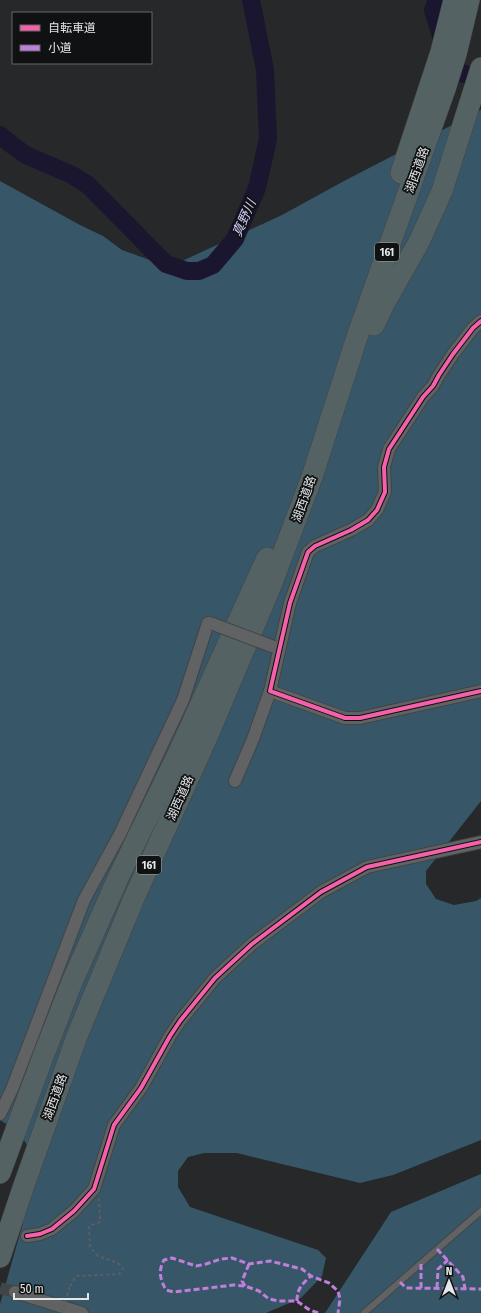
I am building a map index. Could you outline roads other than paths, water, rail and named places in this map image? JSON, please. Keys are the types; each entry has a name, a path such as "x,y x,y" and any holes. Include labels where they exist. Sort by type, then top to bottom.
{"highway":[{"path":"306,475 344,346 384,220 411,165 454,0"},
{"name":"湖西道路","path":"0,1257 22,1188 77,1036 134,898 208,735 270,588 306,475 357,338 411,165 447,82 469,0"},
{"path":"306,475 379,314 419,242 442,191 481,68"},
{"name":"湖西道路","path":"0,1173 75,975 119,876 178,754 306,475"}],"street":[{"path":"235,781 270,691 277,648 290,603 308,552 315,546 351,530 368,520 377,510 385,492 384,467 389,449 433,386 453,354 473,328 481,321"},
{"path":"0,1114 12,1089 84,900 120,834 183,700 208,623 277,648"},
{"path":"270,691 345,718 360,718 481,691"},
{"path":"27,1236 40,1234 52,1229 74,1211 94,1189 114,1125 141,1088 170,1036 180,1021 215,978 252,944 321,892 368,867 481,842"},
{"path":"15,1292 82,1313"}],"lane":[{"path":"364,1313 481,1211"}],"waterway":[{"name":"真野川","path":"0,135 26,155 72,175 88,185 166,264 187,271 199,271 213,265 235,239 257,188 268,139 265,70 251,0"},
{"name":"真野川","path":"437,0 433,10 451,69 481,80"}],"tunnel":[{"path":"0,1288 15,1292"}]}
